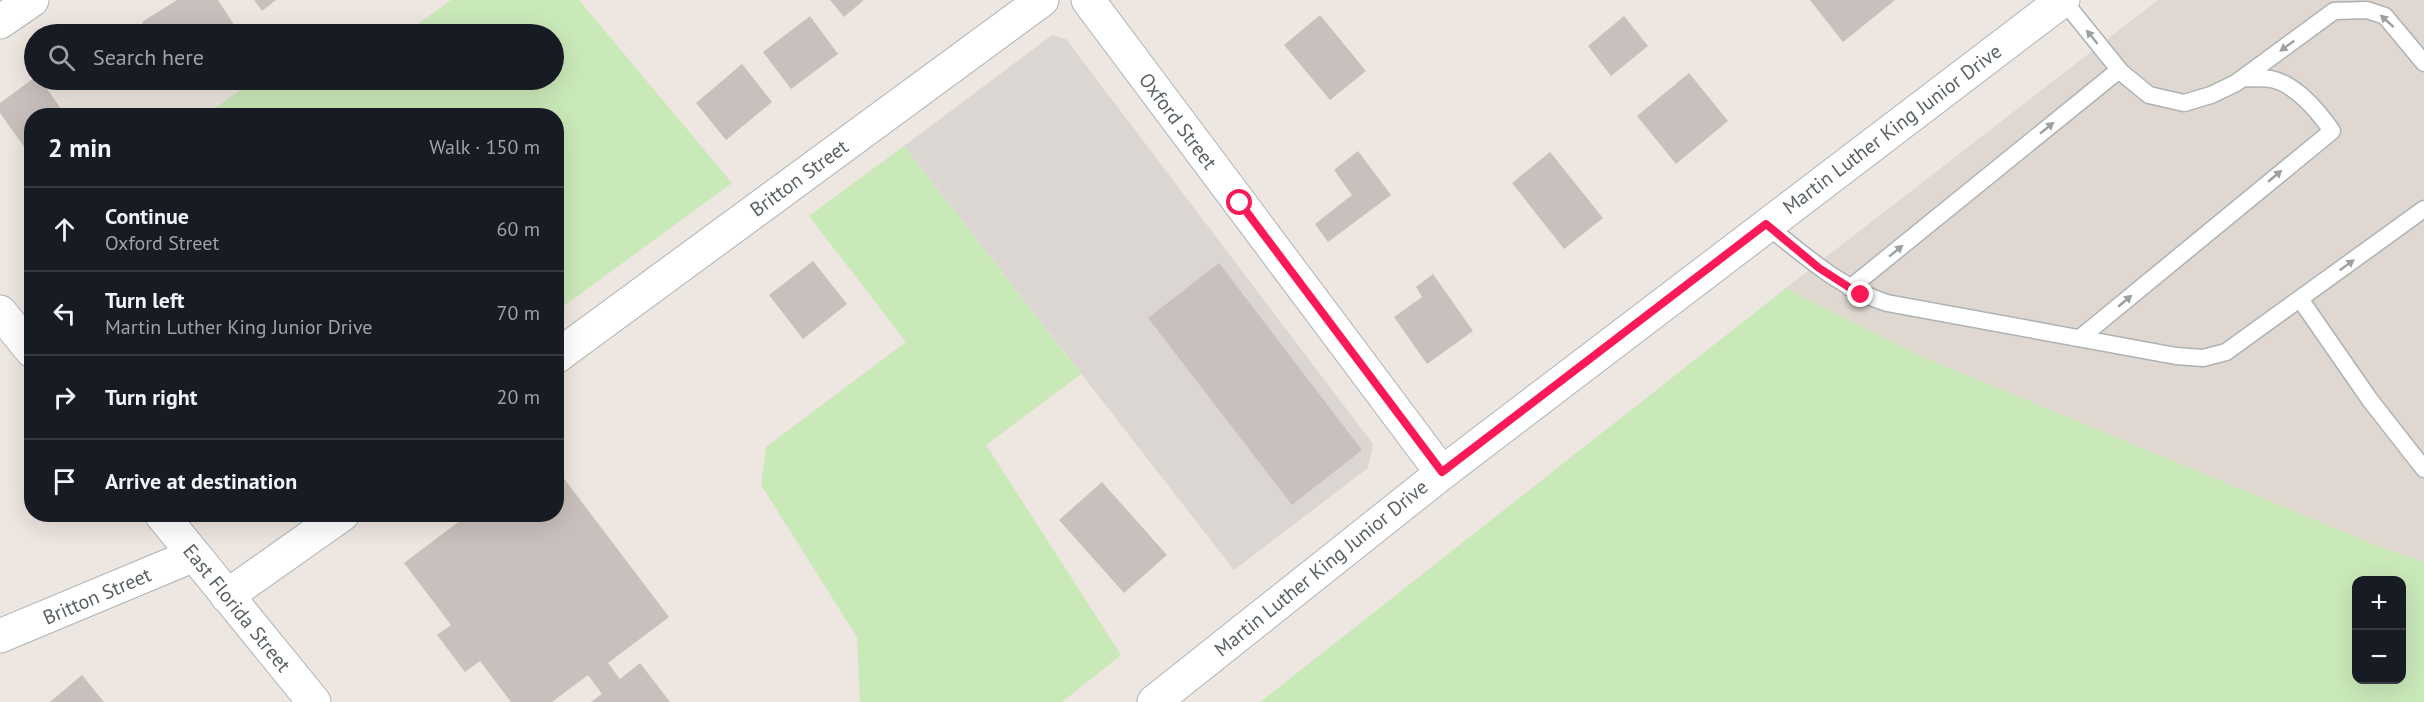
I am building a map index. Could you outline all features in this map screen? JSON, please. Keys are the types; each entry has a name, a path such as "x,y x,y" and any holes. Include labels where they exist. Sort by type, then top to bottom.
{"street":[{"path":"0,22 32,0"},
{"name":"Britton Street","path":"564,351 1042,0"},
{"name":"Oxford Street","path":"1088,0 1442,472"},
{"name":"Martin Luther King Junior Drive","path":"1154,702 1442,472 2063,0"},
{"path":"0,312 24,341"},
{"name":"East Florida Street","path":"167,522 314,702"},
{"path":"227,596 332,522"},
{"name":"Britton Street","path":"0,636 194,555"}],"lane":[{"path":"2063,0 2119,70 2150,95 2184,103 2211,96 2243,78 2334,11 2353,9 2385,16 2424,63"},
{"path":"1850,288 2119,70"},
{"path":"2080,339 2332,131 2320,114 2296,92 2273,79 2243,78"},
{"path":"1766,224 1819,268 1861,295 1887,303 2176,356 2203,358 2226,352 2424,209"},
{"path":"2300,299 2370,400 2424,469"}],"shaded area":[{"path":"2158,0 2424,0 2424,562 2385,549 1928,359 1786,288"},
{"path":"1052,35 1066,39 1373,444 1368,468 1234,570 904,146"}],"green space":[{"path":"451,0 579,0 732,183 564,306 564,108 215,108 241,90 564,90 564,24 418,24"},
{"path":"904,146 1081,374 986,445 1121,655 1062,702 860,702 857,637 761,485 766,447 906,342 809,216"},
{"path":"1786,288 1928,359 2385,549 2424,562 2424,702 1260,702"}],"building":[{"path":"177,0 218,0 234,24 143,24 142,22"},
{"path":"254,0 276,0 262,11"},
{"path":"830,0 864,0 844,17"},
{"path":"1810,0 1895,0 1843,42"},
{"path":"1320,15 1366,71 1330,100 1284,45"},
{"path":"810,16 838,54 791,89 763,52"},
{"path":"1624,16 1648,46 1611,76 1588,46"},
{"path":"742,64 772,102 726,140 696,103"},
{"path":"1689,73 1728,121 1676,164 1637,116"},
{"path":"24,85 24,90 48,90 60,108 24,108 24,147 0,113 0,103"},
{"path":"1358,151 1391,195 1328,242 1315,224 1352,195 1334,170"},
{"path":"1550,152 1603,218 1564,249 1512,183"},
{"path":"813,261 847,304 803,339 769,295"},
{"path":"1219,263 1362,450 1292,505 1148,318"},
{"path":"1433,274 1473,331 1427,364 1394,317 1422,297 1416,287"},
{"path":"564,479 669,617 608,663 620,679 640,663 670,702 591,702 602,694 588,675 552,702 511,702 480,661 465,672 437,635 451,625 404,563 458,522 564,522"},
{"path":"1102,482 1167,555 1124,593 1059,520"},
{"path":"82,675 104,702 50,702"}],"route":[{"path":"1240,203 1442,472 1766,224 1819,268 1861,295"}]}
